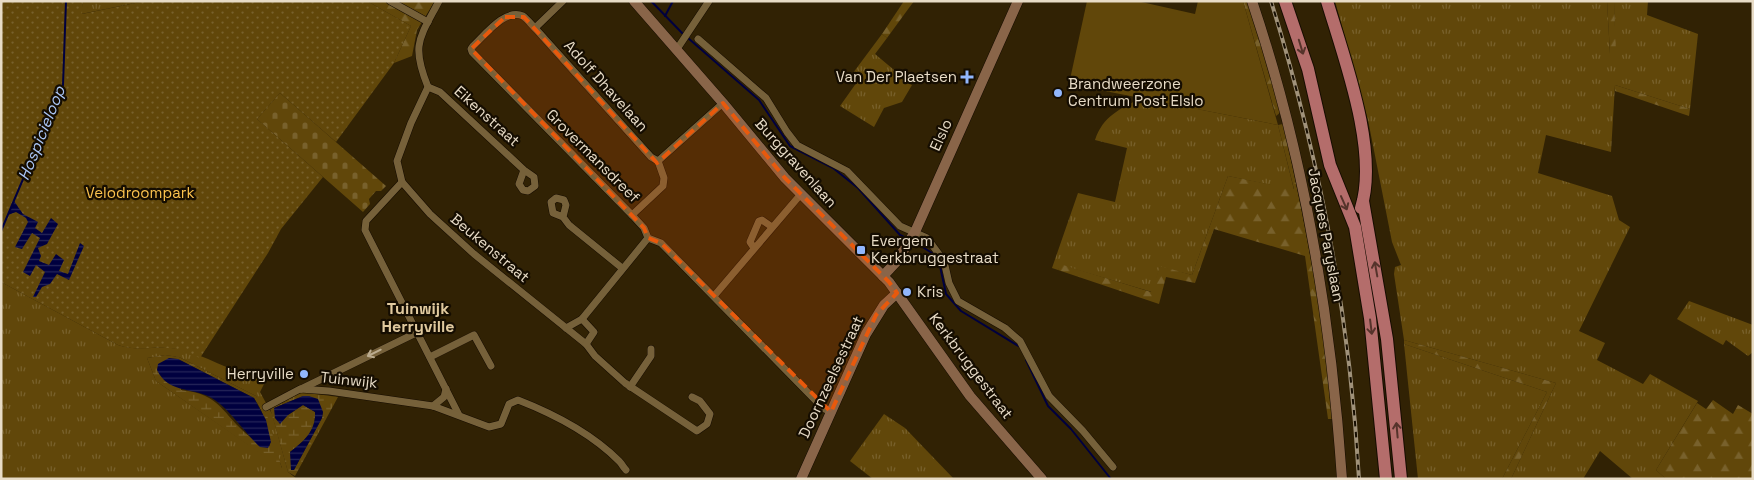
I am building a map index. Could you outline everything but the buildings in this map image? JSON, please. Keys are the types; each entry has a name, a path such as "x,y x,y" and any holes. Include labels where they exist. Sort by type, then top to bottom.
{"highway":[{"name":"Jacques Paryslaan","path":"1285,1 1308,69 1330,165 1355,227 1370,318 1386,479"},
{"name":"Jacques Paryslaan","path":"1327,1 1348,73 1367,165 1363,201 1355,227"},
{"name":"Jacques Paryslaan","path":"1363,201 1387,339 1401,479"}],"main road":[{"name":"Burggravenlaan","path":"634,1 801,194 884,276 897,293"},
{"name":"Elslo","path":"884,276 914,233 1018,1"},
{"name":"Jacques Paryslaan","path":"1252,1 1286,120 1317,265 1332,365 1342,479"},
{"name":"Doornzeelsestraat","path":"801,479 876,315 897,293"},
{"name":"Kerkbruggestraat","path":"897,293 970,396 1042,479"}],"street":[{"path":"390,1 428,22"},
{"path":"439,1 419,41 418,53 421,69 428,87 411,123 397,161 402,182 366,221 365,230 459,415"},
{"path":"535,28 563,1"},
{"path":"677,50 709,1"},
{"name":"Adolf Dhavelaan","path":"489,32 505,17 514,14 524,17 651,157 658,162"},
{"name":"Grovermansdreef","path":"489,32 473,46 472,52 632,215 644,228 648,238 661,243 823,408 830,412"},
{"path":"698,39 766,98 797,145 847,172 898,224 927,238 938,252 958,301 1015,336 1024,346 1041,384 1049,396 1083,431 1113,467"},
{"name":"Eikenstraat","path":"428,87 440,92 524,170"},
{"path":"632,215 663,186 664,178 658,162 723,103"},
{"name":"Beukenstraat","path":"402,182 430,214 474,254 586,344 595,356 630,387 697,431 707,424 710,414 700,401 692,398"},
{"path":"714,296 801,194"},
{"path":"563,217 569,225 622,268"},
{"path":"754,248 750,242 759,221 762,220 772,227"},
{"path":"566,328 582,319 648,238"},
{"path":"582,319 594,332 586,344"},
{"path":"300,389 418,332"},
{"path":"430,357 474,334 491,366"},
{"path":"630,387 650,356 651,349"},
{"path":"433,406 444,397 446,388"},
{"name":"Tuinwijk","path":"266,407 300,389 339,392 433,406 489,427 496,427 500,424 509,404 518,400 551,413 620,462 626,470"}],"highlighted area":[{"path":"505,17 524,17 657,163 723,103 785,178 889,282 897,293 876,315 831,412 661,243 648,238 644,228 471,49"}],"green space":[{"name":"Velodroompark","path":"1,1 83,1 82,14 145,1 367,1 411,26 394,63 336,142 280,93 257,119 323,177 281,229 268,253 200,358 175,349 136,348 118,345 1,282"},
{"path":"83,1 145,1 81,14"},
{"path":"367,1 435,1 417,30 412,56 394,63 411,26"},
{"path":"904,1 914,1 887,38 882,34"},
{"path":"1087,1 1137,1 1195,14 1198,1 1243,1 1278,125 1069,84"},
{"path":"1243,1 1249,1 1281,112 1276,116"},
{"path":"1335,1 1607,1 1610,54 1615,54 1614,1 1648,1 1647,15 1698,34 1690,109 1615,85 1611,152 1546,135 1538,173 1612,196 1619,220 1630,227 1579,331 1605,343 1597,360 1643,384 1650,374 1698,401 1656,470 1666,479 1633,479 1600,451 1583,479 1511,479 1556,383 1404,340 1394,274 1395,267 1401,265 1392,242 1368,120"},
{"path":"1607,1 1614,1 1616,54 1610,54"},
{"path":"882,34 887,38 875,54 912,85 902,102 884,108 874,127 840,106 857,82 850,77"},
{"path":"1615,85 1690,109 1689,116 1615,91"},
{"path":"280,93 386,186 381,191 376,191 369,199 370,204 363,212 257,119"},
{"path":"1141,98 1278,125 1294,190 1228,176 1192,275 1160,267 1152,292 1061,265 1058,270 1052,268 1078,193 1115,202 1127,148 1095,140 1098,132 1113,114"},
{"path":"1283,124 1313,271 1333,419 1328,419 1305,256 1214,229 1195,283 1166,277 1159,304 1058,270 1060,264 1151,292 1160,266 1192,275 1228,176 1294,189 1278,125"},
{"path":"1,282 118,345 133,348 179,349 255,378 266,380 260,392 272,414 288,472 297,479 1,479","holes":["165,355 179,357 256,396 282,468 156,381 147,358"]},
{"path":"1689,301 1753,325 1753,352 1748,356 1726,340 1723,345 1677,319"},
{"path":"1404,340 1556,383 1511,479 1502,479 1547,392 1404,344"},
{"path":"1404,344 1547,392 1502,479 1418,479"},
{"path":"165,355 179,357 256,396 267,415 282,469 156,381 147,358","holes":["178,359 254,398 265,416 270,446 251,438 213,401 194,392 181,390"]},
{"path":"302,392 338,397 295,476 288,472 270,408","holes":["303,396 309,396 323,412 322,418 294,470 290,452 311,431 315,412 303,405 288,415 274,408"]},
{"path":"1713,400 1733,414 1738,405 1753,414 1753,479 1666,479 1656,470 1697,403 1706,409"},
{"path":"884,414 905,428 954,479 873,479 850,461"}],"shaded area":[{"path":"14,201 23,214 38,222 35,228 42,233 51,218 58,224 47,244 38,248 41,256 39,261 49,265 56,254 64,260 59,271 68,274 80,243 84,246 69,280 57,274 50,284 42,287 36,297 33,297 45,272 36,265 30,276 23,272 40,238 32,233 22,249 15,247 28,222 26,218 16,212 8,215"},
{"path":"169,358 178,359 254,398 266,420 271,442 268,448 260,447 229,413 210,397 167,383 157,370 158,364"},
{"path":"303,396 318,399 323,412 322,418 294,470 291,470 290,452 308,435 315,419 315,412 303,405 288,415 280,424 275,418 274,408"}],"waterway":[{"name":"Hospicieloop","path":"1,231 63,85 66,1"},
{"path":"651,1 684,35"},
{"path":"665,16 673,1"},
{"path":"688,38 759,100 790,146 833,168 858,188 900,235 906,238"},
{"path":"913,241 932,253 940,266 946,294 961,311 1020,347"},
{"path":"1026,360 1048,406 1071,429 1111,479"}],"railway":[{"path":"1271,1 1304,118 1330,237 1348,358 1355,418 1359,479"}],"place":[{"name":"Van Der Plaetsen","path":"967,77"},
{"name":"Brandweerzone Centrum Post Elslo","path":"1058,93"},
{"name":"Evergem Kerkbruggestraat","path":"861,250"},
{"name":"Kris","path":"907,292"},
{"name":"Herryville","path":"304,374"}],"district":[{"name":"Tuinwijk Herryville","path":"418,317"}]}
